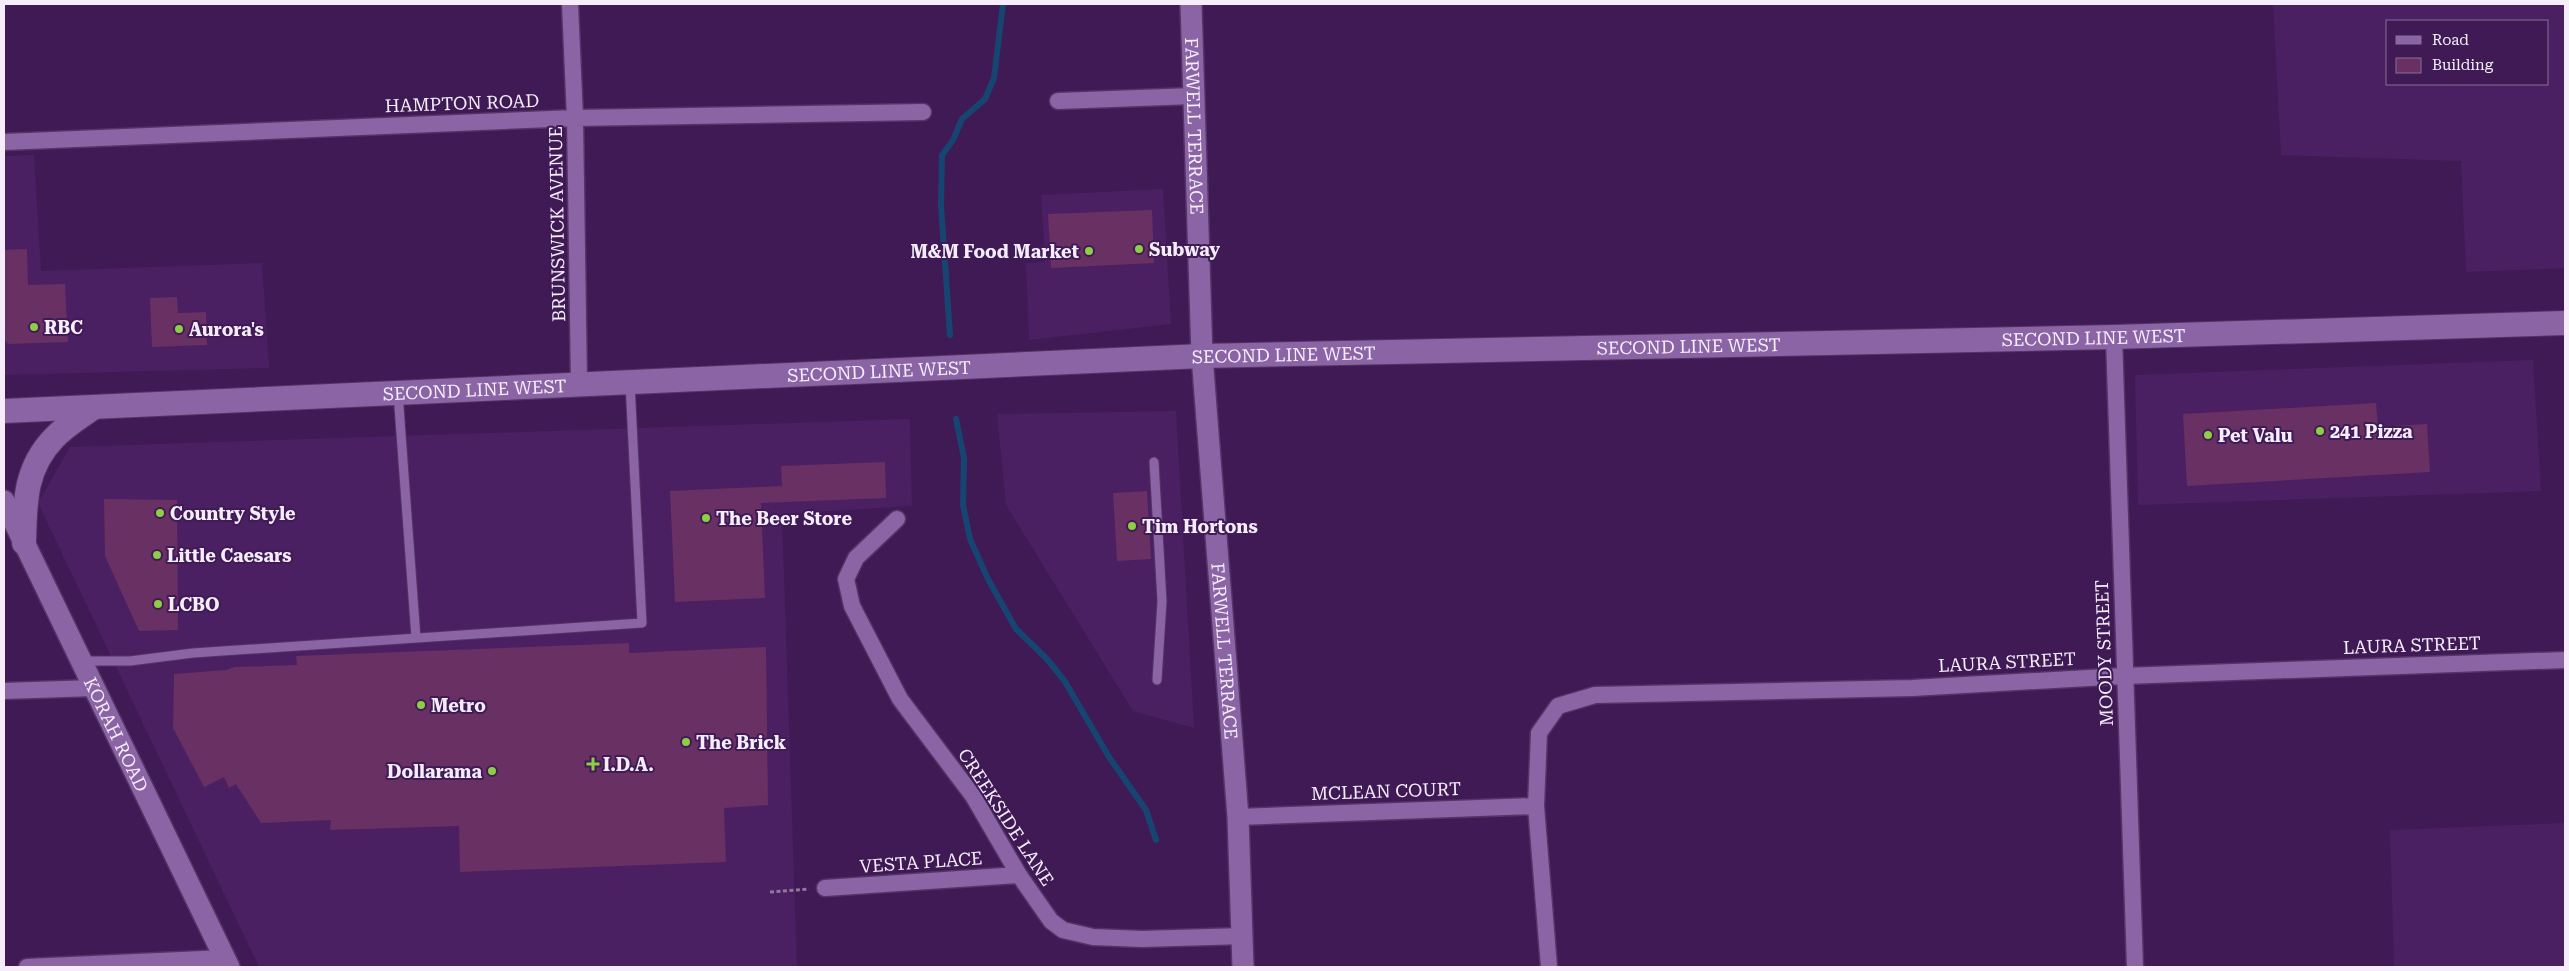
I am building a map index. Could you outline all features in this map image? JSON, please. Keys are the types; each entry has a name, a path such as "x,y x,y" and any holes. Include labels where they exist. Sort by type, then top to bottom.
{"main road":[{"name":"SECOND LINE WEST","path":"4,411 1202,356 2114,337 2565,323"},
{"path":"24,543 25,497 36,464 54,438 94,407"}],"street":[{"name":"BRUNSWICK AVENUE","path":"570,4 575,118 579,384"},
{"name":"FARWELL TERRACE","path":"1191,4 1202,356 1238,817 1243,967"},
{"path":"1058,101 1193,96"},
{"name":"HAMPTON ROAD","path":"4,142 575,118 923,112"},
{"name":"MOODY STREET","path":"2114,337 2135,967"},
{"name":"KORAH ROAD","path":"4,501 227,963"},
{"name":"CREEKSIDE LANE","path":"897,519 856,558 846,579 852,606 900,699 973,796 1019,875 1051,922 1063,930 1093,937 1142,939 1243,936"},
{"name":"LAURA STREET","path":"1549,967 1536,806 1539,733 1558,706 1595,695 1912,688 2124,676 2565,660"},
{"path":"4,691 94,688"},
{"name":"MCLEAN COURT","path":"1238,817 1536,806"},
{"name":"VESTA PLACE","path":"825,888 1019,875"},
{"path":"27,967 227,963"}],"lane":[{"path":"81,661 130,660 194,653 642,623 630,382"},
{"path":"398,393 416,638"},
{"path":"1154,462 1162,601 1157,680"}],"path":[{"path":"770,892 825,888"}],"shaded area":[{"path":"2273,4 2565,4 2565,268 2466,272 2461,161 2281,155"},
{"path":"34,155 41,271 262,263 269,368 4,375 4,156"},
{"path":"1163,189 1171,324 1029,340 1026,263 1045,262 1041,195"},
{"path":"2533,360 2541,491 2138,505 2135,375"},
{"path":"1176,411 1194,728 1133,711 1006,505 997,414"},
{"path":"910,419 912,506 782,514 797,967 259,967 38,503 70,447"},
{"path":"2565,823 2565,966 2394,967 2390,830"}],"building":[{"path":"1152,210 1154,263 1051,268 1048,214"},
{"path":"27,249 28,285 65,284 68,342 8,344 4,339 4,250"},
{"name":"Aurora's","path":"177,297 178,313 206,312 207,345 152,347 150,298"},
{"path":"2376,403 2378,427 2427,424 2430,472 2187,486 2183,414"},
{"path":"885,462 886,498 761,503 765,598 675,602 670,491 782,486 781,466"},
{"name":"Tim Hortons","path":"1147,491 1151,559 1117,561 1113,493"},
{"path":"104,499 177,500 178,630 139,631 105,556"},
{"path":"629,643 629,653 766,647 768,805 724,808 726,862 460,872 459,826 330,830 331,820 261,823 236,784 229,788 224,777 204,787 173,728 174,674 226,670 235,667 297,665 296,656"}],"waterway":[{"path":"950,335 941,205 942,155 953,140 962,119 985,99 994,78 1003,4"},
{"path":"956,419 964,458 963,505 970,539 988,579 1016,629 1046,658 1064,680 1109,757 1146,810 1156,840"}],"place":[{"name":"Subway","path":"1139,249"},
{"name":"M&M Food Market","path":"1089,251"},
{"name":"RBC","path":"34,327"},
{"name":"Aurora's","path":"179,329"},
{"name":"241 Pizza","path":"2320,431"},
{"name":"Pet Valu","path":"2208,435"},
{"name":"Country Style","path":"160,513"},
{"name":"The Beer Store","path":"706,518"},
{"name":"Tim Hortons","path":"1132,526"},
{"name":"Little Caesars","path":"157,555"},
{"name":"LCBO","path":"158,604"},
{"name":"Metro","path":"421,705"},
{"name":"The Brick","path":"686,742"},
{"name":"I.D.A.","path":"593,764"},
{"name":"Dollarama","path":"492,771"}]}
